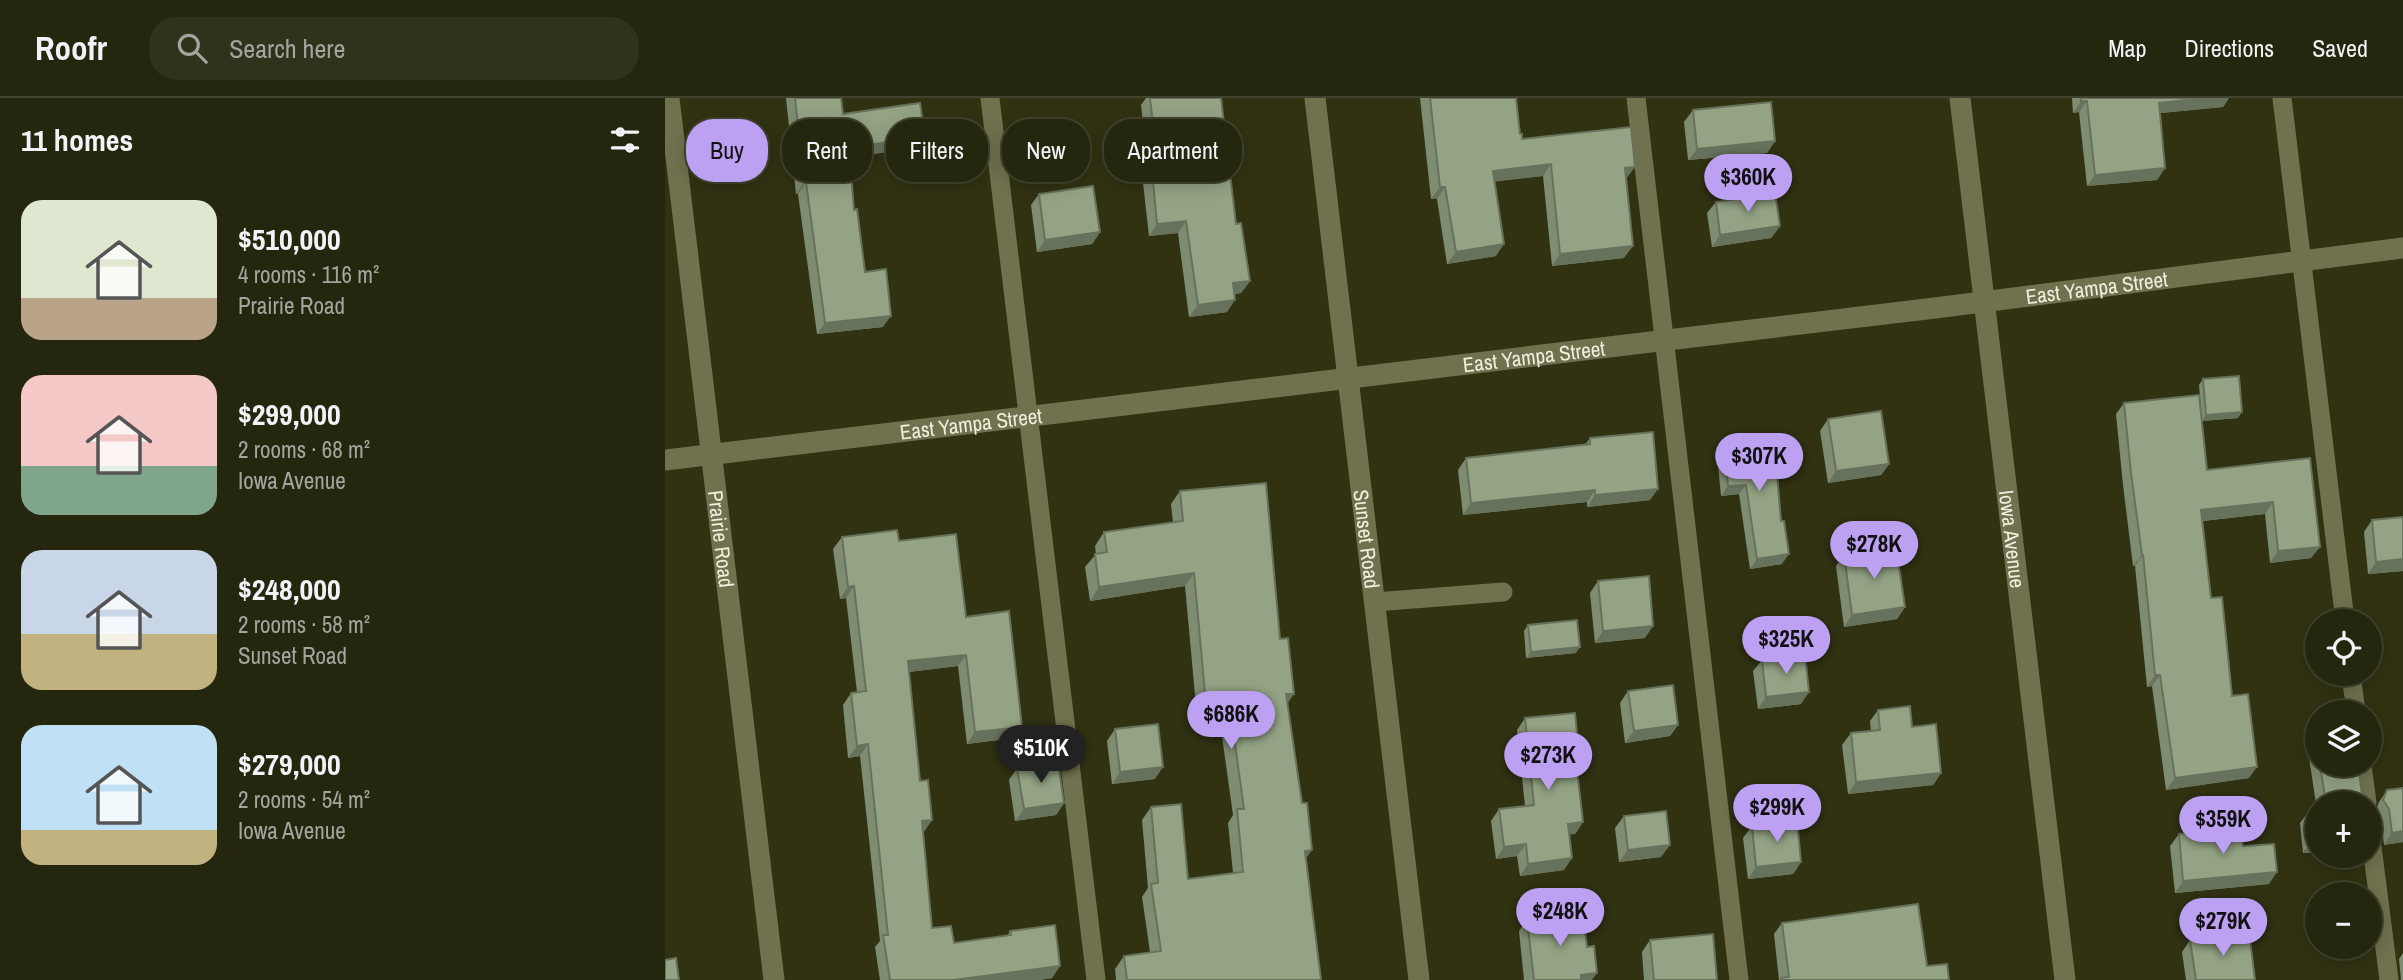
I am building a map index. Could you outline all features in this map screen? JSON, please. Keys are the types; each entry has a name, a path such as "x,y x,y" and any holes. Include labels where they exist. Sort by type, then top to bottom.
{"street":[{"name":"Prairie Road","path":"669,98 774,980"},
{"name":"Sunset Road","path":"1315,98 1419,980"},
{"name":"Iowa Avenue","path":"1960,98 2065,980"},
{"name":"East Yampa Street","path":"665,460 1665,341 2403,248"}],"lane":[{"path":"990,98 1096,980"},
{"path":"1636,98 1739,980"},
{"path":"2282,98 2343,609"},
{"path":"1375,602 1503,592"},
{"path":"2375,868 2389,980"}],"building":[{"path":"795,98 841,98 843,114 920,103 922,119 886,119 886,142 872,144 872,119 797,119"},
{"path":"1150,98 1221,98 1224,119 1152,119"},
{"path":"1430,98 1516,98 1522,139 1631,127 1635,167 1625,168 1633,246 1560,254 1551,164 1493,171 1504,244 1456,252 1445,187 1440,187"},
{"path":"2081,98 2206,98 2159,103 2165,168 2095,175 2087,101 2081,101"},
{"path":"1771,102 1775,141 1697,149 1693,110"},
{"path":"806,182 852,182 865,272 886,269 891,316 825,323"},
{"path":"1153,182 1231,182 1236,224 1241,223 1250,281 1233,283 1235,300 1198,305 1186,221 1157,224"},
{"path":"1093,186 1100,232 1045,240 1039,194"},
{"path":"1775,193 1780,226 1720,235 1716,202"},
{"path":"2239,376 2242,412 2206,415 2203,379"},
{"path":"2199,395 2207,470 2310,458 2320,547 2278,551 2273,502 2201,510 2211,598 2222,597 2232,696 2248,694 2257,767 2175,778 2160,675 2155,675 2124,403"},
{"path":"1881,411 1889,464 1836,471 1828,419"},
{"path":"1653,432 1658,489 1595,495 1595,490 1471,503 1466,458 1590,444 1590,438"},
{"path":"1774,440 1781,521 1784,521 1789,554 1757,559 1746,485 1728,486 1724,444"},
{"path":"1266,483 1280,639 1288,638 1294,694 1286,694 1302,803 1307,803 1312,850 1305,851 1321,980 1127,980 1124,956 1161,951 1151,884 1158,883 1151,807 1181,804 1188,879 1243,872 1237,809 1244,809 1229,701 1206,704 1194,573 1099,587 1095,554 1107,552 1104,532 1183,521 1180,491"},
{"path":"2403,517 2403,559 2376,562 2372,520"},
{"path":"897,530 899,541 956,534 966,617 1009,611 1022,727 975,732 966,655 908,661 920,781 928,780 932,820 922,821 932,928 951,926 954,943 1011,935 1010,931 1055,925 1060,966 954,980 890,980 883,935 888,935 868,744 857,746 851,693 866,691 854,586 848,587 842,537"},
{"path":"1896,547 1905,607 1852,615 1844,554"},
{"path":"1649,576 1653,626 1603,631 1598,581"},
{"path":"1577,620 1580,647 1531,652 1528,625"},
{"path":"1805,654 1809,692 1766,697 1762,660"},
{"path":"1673,685 1678,725 1634,731 1628,691"},
{"path":"1910,706 1912,727 1936,724 1941,773 1856,782 1851,733 1880,730 1878,710"},
{"path":"1575,713 1579,754 1575,754 1583,822 1568,824 1572,858 1528,864 1526,844 1504,847 1499,809 1534,805 1525,718"},
{"path":"1158,724 1163,767 1120,772 1115,729"},
{"path":"1058,762 1064,803 1024,809 1017,768"},
{"path":"2322,777 2360,777 2362,791 2324,791"},
{"path":"2403,788 2403,831 2392,833 2389,809 2383,800 2387,790"},
{"path":"1666,811 1670,845 1628,850 1624,816"},
{"path":"1797,821 1801,862 1756,867 1752,826"},
{"path":"2241,828 2243,846 2274,844 2277,872 2183,881 2179,834"},
{"path":"1918,904 1927,966 1947,964 1949,980 1781,980 1789,977 1782,923"},
{"path":"1583,912 1587,947 1594,946 1597,973 1581,975 1581,980 1534,980 1527,919"},
{"path":"2249,932 2255,980 2196,980 2190,940"},
{"path":"1713,934 1717,980 1654,980 1650,940"},
{"path":"676,958 679,980 665,980 665,960"}]}
